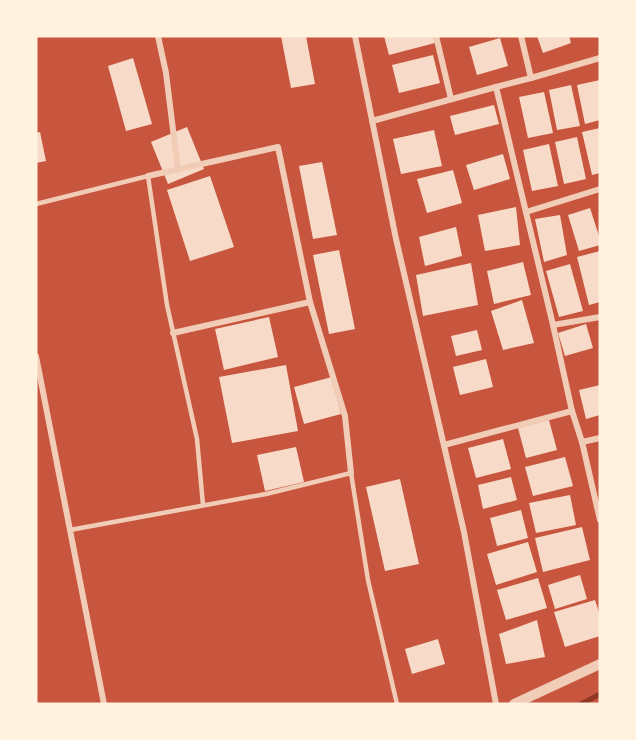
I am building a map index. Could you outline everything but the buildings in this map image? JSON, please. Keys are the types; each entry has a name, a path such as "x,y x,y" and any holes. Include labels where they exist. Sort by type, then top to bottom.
{"street":[{"path":"158,36 166,73 178,170"},
{"path":"355,36 396,239 464,532 496,704"},
{"path":"436,36 451,99"},
{"path":"521,36 531,78"},
{"path":"372,121 600,58"},
{"path":"496,87 600,520"},
{"path":"148,176 278,147 310,302 345,416 351,473"},
{"path":"526,212 600,189"},
{"path":"173,333 310,302"},
{"path":"554,325 600,317"},
{"path":"36,356 104,704"},
{"path":"444,445 572,411"},
{"path":"582,442 600,438"},
{"path":"514,704 600,664"}],"lane":[{"path":"36,204 148,176 167,305 197,439 203,505"},
{"path":"70,530 266,494 351,473 368,580 397,704"}],"waterway":[{"path":"581,704 600,694"}]}
